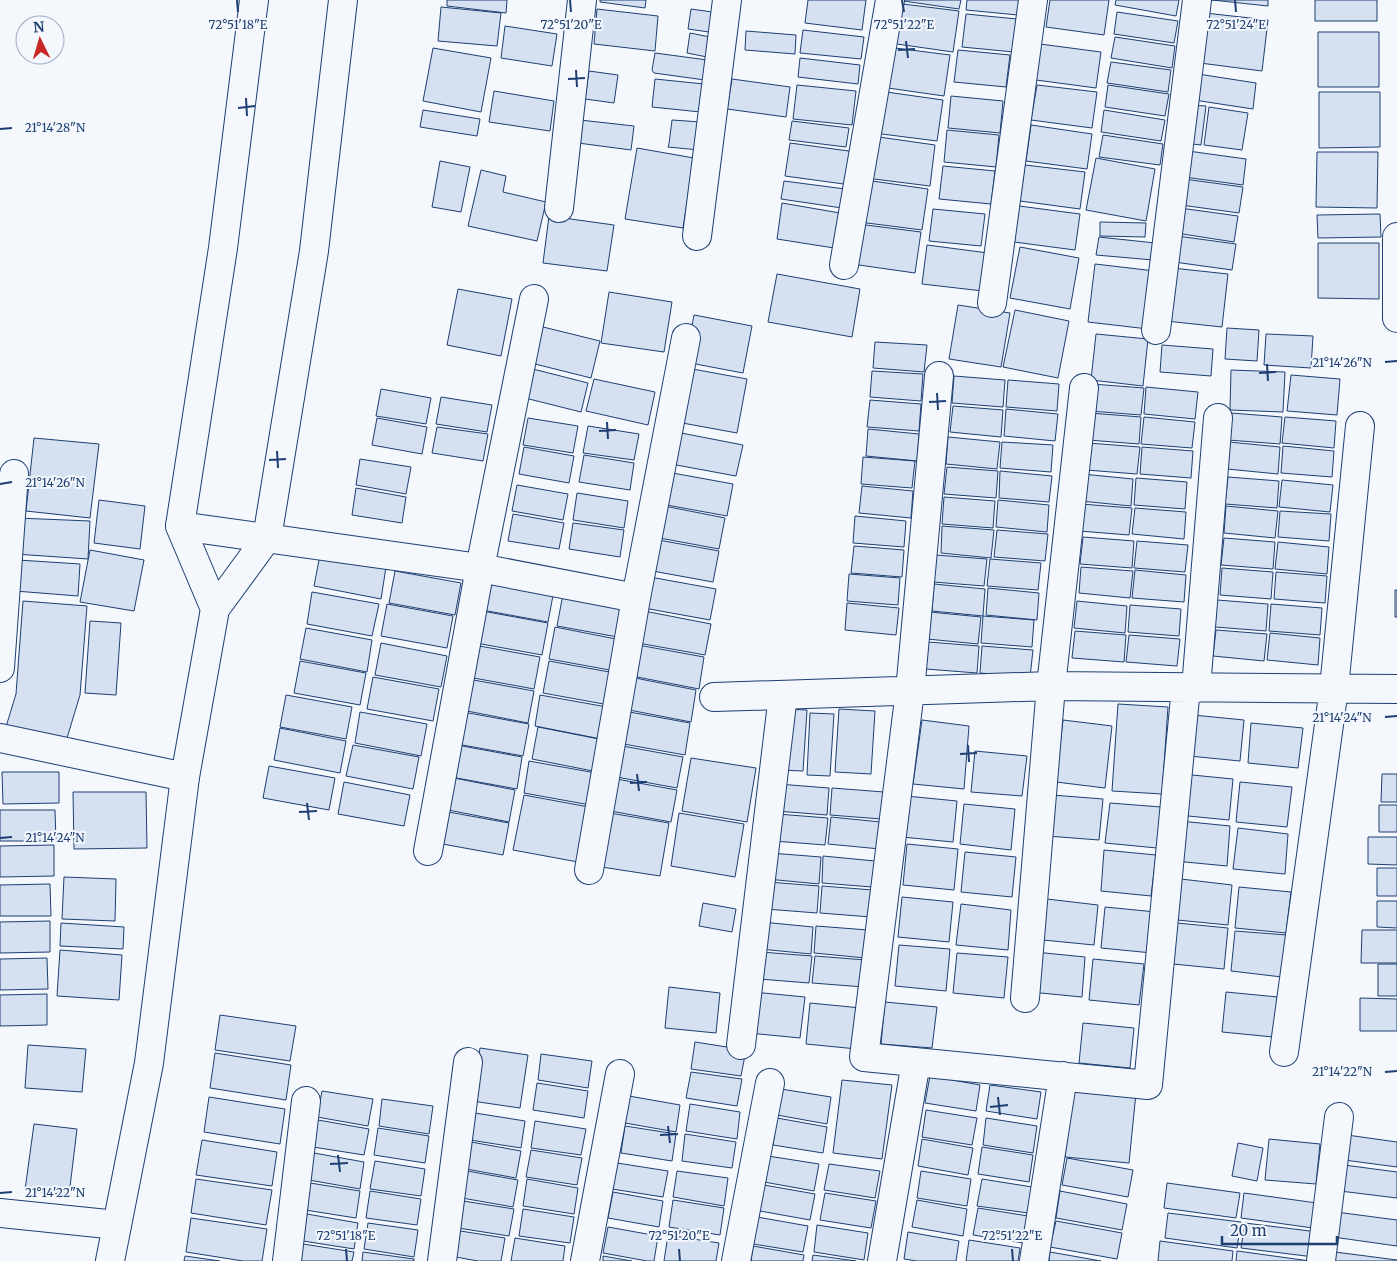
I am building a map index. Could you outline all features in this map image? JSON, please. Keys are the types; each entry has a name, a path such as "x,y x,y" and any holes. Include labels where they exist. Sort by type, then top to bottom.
{"street":[{"path":"215,609 180,526 223,248 254,0"},
{"path":"110,1261 149,1063 185,777 215,609 267,538 314,251 343,0"},
{"path":"560,208 582,0"},
{"path":"697,236 727,0"},
{"path":"844,265 890,0"},
{"path":"992,303 1033,0"},
{"path":"1156,330 1197,0"},
{"path":"1397,237 1397,318"},
{"path":"428,851 480,568 534,299"},
{"path":"589,870 636,598 686,338"},
{"path":"939,376 910,691 864,1057 1148,1085 1218,418"},
{"path":"1025,998 1051,686 1084,388"},
{"path":"1284,1052 1334,688 1360,426"},
{"path":"0,668 14,474"},
{"path":"180,526 480,568 636,598"},
{"path":"714,697 1051,686 1397,688"},
{"path":"741,1045 783,694"},
{"path":"0,738 185,777"},
{"path":"442,1261 468,1062"},
{"path":"882,1261 916,1062"},
{"path":"585,1261 620,1074"},
{"path":"1034,1261 1063,1076"},
{"path":"736,1261 770,1083"},
{"path":"287,1261 306,1101"},
{"path":"1321,1261 1339,1117"},
{"path":"0,1213 117,1225"}],"building":[{"path":"447,0 507,0 506,13 447,6"},
{"path":"600,0 646,0 645,8 600,2"},
{"path":"808,0 866,0 862,30 805,23"},
{"path":"896,0 961,0 959,9"},
{"path":"967,0 1020,0 1018,15 966,10"},
{"path":"1050,0 1109,0 1104,35 1046,27"},
{"path":"1116,0 1179,0 1176,16 1115,5"},
{"path":"1212,0 1268,0 1268,6"},
{"path":"1315,0 1377,0 1377,21 1315,21"},
{"path":"895,3 959,11 953,52 890,43"},
{"path":"441,7 501,13 497,46 438,41"},
{"path":"597,9 658,16 655,51 594,44"},
{"path":"691,9 712,12 709,32 688,29"},
{"path":"1117,12 1178,21 1174,43 1114,34"},
{"path":"1205,13 1268,20 1262,71 1200,63"},
{"path":"966,14 1017,19 1014,52 962,47"},
{"path":"505,26 557,34 552,66 501,58"},
{"path":"803,30 864,37 861,59 800,53"},
{"path":"746,31 796,35 795,54 745,50"},
{"path":"1318,32 1379,32 1379,87 1318,87"},
{"path":"690,33 710,37 707,57 687,53"},
{"path":"1115,37 1175,46 1172,68 1111,58"},
{"path":"1040,44 1101,52 1096,88 1036,80"},
{"path":"887,47 950,55 944,96 881,87"},
{"path":"433,48 491,58 481,112 423,101"},
{"path":"958,50 1010,55 1006,87 954,82"},
{"path":"655,53 715,61 712,81 654,73 652,70"},
{"path":"800,58 860,65 858,84 798,77"},
{"path":"1111,62 1171,70 1168,92 1107,83"},
{"path":"589,71 618,75 614,103 585,99"},
{"path":"1198,74 1256,83 1253,109 1194,100"},
{"path":"655,79 714,85 710,113 652,107"},
{"path":"732,79 790,87 786,117 727,109"},
{"path":"797,85 856,91 852,125 793,119"},
{"path":"1037,85 1097,92 1092,128 1031,120"},
{"path":"1108,85 1169,94 1165,116 1105,107"},
{"path":"494,91 554,101 550,131 489,122"},
{"path":"879,91 943,100 937,141 874,133"},
{"path":"1319,92 1380,92 1380,147 1319,148"},
{"path":"951,96 1003,101 1000,133 948,128"},
{"path":"1189,105 1206,106 1201,145 1184,143"},
{"path":"1209,107 1248,113 1242,150 1204,145"},
{"path":"423,110 480,119 477,136 420,127"},
{"path":"1104,110 1165,120 1161,141 1101,132"},
{"path":"580,120 634,126 631,150 578,143"},
{"path":"672,120 701,122 699,150 668,147"},
{"path":"792,121 849,128 846,147 789,140"},
{"path":"1031,125 1092,134 1087,169 1026,161"},
{"path":"947,130 999,135 996,167 944,162"},
{"path":"1103,135 1163,144 1160,165 1099,157"},
{"path":"872,136 935,145 930,186 866,178"},
{"path":"790,143 856,152 851,185 785,176"},
{"path":"637,148 694,158 683,228 625,219"},
{"path":"1188,151 1246,159 1243,185 1184,177"},
{"path":"1317,152 1378,152 1377,208 1316,207"},
{"path":"1096,158 1155,169 1146,221 1086,210"},
{"path":"440,161 470,167 461,212 432,207"},
{"path":"1025,165 1085,172 1080,209 1020,201"},
{"path":"943,166 995,171 991,204 939,199"},
{"path":"481,170 506,176 503,192 546,202 537,241 468,226"},
{"path":"1184,179 1243,187 1239,213 1181,205"},
{"path":"865,180 928,189 922,230 859,222"},
{"path":"784,181 845,189 842,208 781,199"},
{"path":"782,203 840,213 834,248 777,239"},
{"path":"1019,206 1080,214 1075,250 1014,242"},
{"path":"1180,208 1238,216 1234,242 1176,233"},
{"path":"933,209 985,214 981,246 929,241"},
{"path":"1380,214 1381,237 1318,238 1317,215"},
{"path":"549,216 614,225 607,271 543,263"},
{"path":"1100,222 1146,223 1145,237 1100,236"},
{"path":"858,224 921,232 915,273 852,264"},
{"path":"1177,236 1236,244 1232,270 1174,262"},
{"path":"1099,237 1155,243 1153,260 1096,255"},
{"path":"1318,243 1379,243 1379,299 1318,298"},
{"path":"927,245 988,253 983,291 922,284"},
{"path":"1020,247 1079,258 1070,309 1010,298"},
{"path":"1095,264 1155,271 1148,329 1088,322"},
{"path":"1172,268 1228,274 1222,327 1166,321"},
{"path":"777,274 860,289 852,337 768,322"},
{"path":"458,289 512,299 501,356 447,345"},
{"path":"609,292 672,302 664,352 601,343"},
{"path":"958,305 1010,313 1001,367 949,359"},
{"path":"1015,310 1069,321 1058,378 1003,367"},
{"path":"694,315 752,326 743,373 685,362"},
{"path":"539,326 600,341 591,378 531,363"},
{"path":"1227,328 1259,330 1257,361 1225,359"},
{"path":"1096,334 1148,339 1143,386 1091,380"},
{"path":"1266,334 1313,336 1311,368 1264,365"},
{"path":"875,342 927,345 924,372 873,368"},
{"path":"1162,345 1213,349 1211,376 1160,372"},
{"path":"529,368 588,383 581,412 521,397"},
{"path":"687,368 747,379 737,433 677,422"},
{"path":"1231,370 1285,372 1283,412 1230,410"},
{"path":"872,371 923,374 921,401 870,397"},
{"path":"1291,375 1340,379 1337,415 1287,411"},
{"path":"954,376 1005,380 1003,407 952,403"},
{"path":"594,379 655,392 648,425 586,411"},
{"path":"1008,380 1059,384 1057,411 1006,407"},
{"path":"1092,384 1144,388 1141,415 1090,411"},
{"path":"1146,387 1198,392 1195,419 1144,414"},
{"path":"381,389 431,398 426,424 376,416"},
{"path":"441,397 492,405 487,432 436,424"},
{"path":"870,400 921,404 919,431 867,427"},
{"path":"953,406 1003,410 1001,437 950,432"},
{"path":"1006,409 1058,414 1055,441 1004,436"},
{"path":"1090,413 1141,417 1139,444 1088,440"},
{"path":"1231,413 1282,417 1280,444 1228,440"},
{"path":"1144,417 1195,422 1192,448 1141,444"},
{"path":"1285,417 1336,421 1334,448 1282,443"},
{"path":"377,418 427,427 422,454 372,445"},
{"path":"528,418 578,426 573,453 523,445"},
{"path":"588,426 639,434 634,460 583,453"},
{"path":"437,427 488,434 483,461 432,453"},
{"path":"868,429 919,434 917,461 866,456"},
{"path":"676,432 743,445 736,476 671,464"},
{"path":"948,437 1000,442 997,469 946,464"},
{"path":"34,438 99,444 90,518 26,511"},
{"path":"1002,442 1053,445 1051,472 1000,468"},
{"path":"1229,442 1280,447 1278,474 1227,469"},
{"path":"1088,443 1140,447 1137,474 1086,470"},
{"path":"1283,446 1334,451 1332,477 1281,473"},
{"path":"524,447 574,456 569,483 519,474"},
{"path":"1142,447 1193,451 1191,478 1140,474"},
{"path":"584,455 634,463 630,490 579,482"},
{"path":"863,457 915,461 912,488 861,484"},
{"path":"360,459 411,467 406,494 356,485"},
{"path":"947,467 998,471 996,498 944,494"},
{"path":"1000,471 1052,476 1049,502 999,498"},
{"path":"667,472 733,484 727,516 661,504"},
{"path":"1082,474 1133,479 1131,506 1080,501"},
{"path":"1228,477 1279,481 1277,508 1225,504"},
{"path":"1136,478 1187,482 1185,509 1134,505"},
{"path":"1282,480 1333,485 1330,512 1279,507"},
{"path":"517,485 568,494 563,520 512,511"},
{"path":"862,486 913,491 911,518 859,513"},
{"path":"356,488 406,497 402,523 352,515"},
{"path":"577,493 628,501 624,528 573,520"},
{"path":"944,497 995,501 993,528 942,524"},
{"path":"99,500 145,506 140,549 94,543"},
{"path":"998,500 1049,505 1047,532 996,527"},
{"path":"1081,504 1132,508 1129,535 1079,531"},
{"path":"659,505 725,518 719,549 654,537"},
{"path":"1226,506 1278,511 1275,538 1224,533"},
{"path":"1135,508 1186,512 1184,539 1132,534"},
{"path":"1280,511 1331,514 1329,541 1278,537"},
{"path":"513,514 564,523 559,549 508,541"},
{"path":"855,516 906,521 904,547 853,543"},
{"path":"17,518 90,521 88,559 15,554"},
{"path":"573,523 624,530 620,557 569,549"},
{"path":"942,526 994,530 991,558 941,553"},
{"path":"997,530 1048,534 1045,561 994,557"},
{"path":"1083,537 1134,541 1132,568 1080,564"},
{"path":"1224,538 1275,542 1273,569 1221,565"},
{"path":"653,539 719,551 713,582 647,570"},
{"path":"1137,541 1188,545 1185,572 1134,568"},
{"path":"1278,542 1329,547 1327,574 1275,569"},
{"path":"854,546 904,550 902,577 851,573"},
{"path":"90,550 144,560 134,611 80,602"},
{"path":"320,555 386,567 381,599 314,586"},
{"path":"936,555 987,559 984,586 933,582"},
{"path":"990,559 1041,563 1038,590 987,586"},
{"path":"18,560 80,564 78,596 15,591"},
{"path":"1081,567 1133,571 1130,598 1079,593"},
{"path":"1222,568 1273,572 1271,599 1220,595"},
{"path":"1135,570 1186,575 1184,602 1132,598"},
{"path":"395,571 461,583 455,615 389,603"},
{"path":"1276,572 1327,576 1325,603 1274,599"},
{"path":"849,574 900,578 898,605 847,601"},
{"path":"650,577 716,589 710,620 644,608"},
{"path":"488,578 554,590 548,622 482,610"},
{"path":"934,584 985,589 983,616 932,611"},
{"path":"988,588 1039,593 1037,620 986,615"},
{"path":"1395,590 1397,590 1397,617 1395,617"},
{"path":"312,592 379,604 372,636 307,624"},
{"path":"563,594 629,606 623,638 557,626"},
{"path":"1217,600 1268,604 1266,631 1215,627"},
{"path":"23,601 87,606 80,695 64,748 5,730 16,694"},
{"path":"1077,601 1127,606 1125,633 1074,628"},
{"path":"847,603 899,608 896,635 845,630"},
{"path":"387,604 453,616 447,648 381,636"},
{"path":"1271,604 1322,608 1320,635 1269,631"},
{"path":"1130,605 1181,609 1179,636 1128,632"},
{"path":"482,611 548,623 542,655 476,643"},
{"path":"644,611 711,624 705,655 638,643"},
{"path":"930,612 981,617 978,644 927,639"},
{"path":"983,616 1034,620 1032,647 981,643"},
{"path":"90,621 121,623 116,695 85,693"},
{"path":"555,627 621,640 615,671 549,659"},
{"path":"306,628 372,640 367,672 300,659"},
{"path":"1216,630 1267,634 1264,661 1213,656"},
{"path":"1075,631 1126,635 1124,662 1072,658"},
{"path":"1270,633 1320,638 1318,665 1267,660"},
{"path":"1129,635 1180,639 1177,666 1126,662"},
{"path":"928,642 979,646 977,673 926,669"},
{"path":"381,643 447,656 441,687 375,675"},
{"path":"474,645 540,657 534,689 468,677"},
{"path":"638,645 704,657 699,689 632,676"},
{"path":"982,646 1033,650 1030,677 980,673"},
{"path":"300,661 366,673 360,705 294,693"},
{"path":"549,661 615,673 609,705 543,693"},
{"path":"373,677 439,689 433,721 367,709"},
{"path":"630,677 696,690 691,722 624,709"},
{"path":"468,679 534,691 528,723 462,710"},
{"path":"286,695 352,707 346,739 280,727"},
{"path":"540,695 607,707 601,739 535,726"},
{"path":"1118,704 1168,707 1162,794 1112,791"},
{"path":"784,709 807,710 803,771 780,770"},
{"path":"839,709 875,711 871,774 835,772"},
{"path":"624,711 690,723 685,755 618,743"},
{"path":"360,712 427,724 421,756 355,743"},
{"path":"463,712 529,724 523,756 457,744"},
{"path":"810,713 834,714 830,776 807,775"},
{"path":"1193,715 1244,720 1240,761 1189,756"},
{"path":"922,720 969,726 964,789 913,784"},
{"path":"1063,720 1112,726 1105,788 1056,782"},
{"path":"1251,723 1303,728 1298,768 1248,763"},
{"path":"538,727 604,740 598,772 532,759"},
{"path":"280,728 346,741 340,773 274,760"},
{"path":"353,745 419,757 413,789 346,776"},
{"path":"457,745 522,757 517,789 451,777"},
{"path":"617,745 683,757 677,788 611,776"},
{"path":"975,751 1027,756 1022,796 971,792"},
{"path":"691,758 756,768 747,822 682,811"},
{"path":"529,761 596,773 590,805 524,793"},
{"path":"269,766 335,778 329,810 263,798"},
{"path":"2,772 59,772 59,803 3,804"},
{"path":"1182,774 1233,779 1229,820 1178,815"},
{"path":"1382,774 1397,774 1397,802 1381,802"},
{"path":"449,777 515,790 509,822 443,809"},
{"path":"611,778 677,790 671,822 605,810"},
{"path":"344,782 410,795 404,826 338,814"},
{"path":"1240,782 1292,787 1287,827 1236,822"},
{"path":"778,784 829,788 827,815 776,811"},
{"path":"832,788 884,792 881,819 830,815"},
{"path":"73,792 146,792 147,848 74,849"},
{"path":"524,795 589,807 578,862 513,850"},
{"path":"1052,795 1103,799 1099,840 1047,836"},
{"path":"906,796 957,801 953,842 902,837"},
{"path":"1110,803 1161,807 1157,848 1105,843"},
{"path":"964,804 1015,809 1011,850 960,844"},
{"path":"1379,805 1397,805 1397,832 1379,832"},
{"path":"0,810 55,810 56,841 0,841"},
{"path":"443,811 509,823 503,855 437,843"},
{"path":"604,812 669,823 660,876 595,866"},
{"path":"679,813 744,824 735,877 671,866"},
{"path":"777,814 828,818 825,845 774,841"},
{"path":"831,817 881,822 880,849 828,844"},
{"path":"1180,821 1230,826 1227,866 1175,861"},
{"path":"1238,828 1288,834 1285,874 1233,869"},
{"path":"1368,837 1397,837 1397,865 1368,864"},
{"path":"907,844 958,849 954,890 903,885"},
{"path":"54,845 54,876 0,877 0,846"},
{"path":"1104,850 1156,855 1151,896 1101,891"},
{"path":"965,852 1016,857 1012,897 961,892"},
{"path":"770,853 821,857 819,884 767,879"},
{"path":"823,856 875,861 872,887 822,883"},
{"path":"1377,868 1397,868 1397,896 1377,896"},
{"path":"64,877 116,879 115,921 62,919"},
{"path":"1181,879 1232,885 1228,925 1177,920"},
{"path":"768,882 819,886 817,913 766,909"},
{"path":"50,884 51,916 0,916 0,885"},
{"path":"822,886 873,890 871,917 820,913"},
{"path":"1239,887 1291,892 1286,933 1235,928"},
{"path":"902,897 953,902 949,942 898,937"},
{"path":"1047,899 1098,905 1094,945 1043,940"},
{"path":"1377,901 1397,901 1397,928 1377,927"},
{"path":"703,903 736,909 732,932 699,926"},
{"path":"961,904 1011,910 1008,950 956,945"},
{"path":"1105,907 1156,912 1152,953 1101,948"},
{"path":"50,921 50,952 0,953 0,922"},
{"path":"762,922 813,927 811,954 760,949"},
{"path":"61,923 124,927 123,949 60,946"},
{"path":"1177,923 1228,928 1224,969 1173,964"},
{"path":"816,926 868,930 865,958 814,953"},
{"path":"1362,930 1397,930 1397,963 1361,963"},
{"path":"1235,931 1287,935 1282,977 1231,971"},
{"path":"899,945 950,949 946,991 895,986"},
{"path":"60,950 122,955 119,1000 57,996"},
{"path":"761,952 812,956 809,983 759,979"},
{"path":"1035,952 1085,957 1082,997 1030,992"},
{"path":"957,953 1008,957 1004,998 953,993"},
{"path":"815,956 866,960 864,987 812,983"},
{"path":"47,958 48,989 0,990 0,959"},
{"path":"1093,959 1144,964 1139,1005 1089,1000"},
{"path":"1378,964 1397,964 1397,996 1378,996"},
{"path":"669,987 720,993 716,1033 665,1028"},
{"path":"753,992 805,997 800,1038 749,1033"},
{"path":"1226,992 1278,997 1273,1037 1222,1032"},
{"path":"47,994 47,1025 0,1026 0,995"},
{"path":"1360,998 1397,999 1397,1031 1360,1031"},
{"path":"885,1002 937,1007 932,1048 881,1044"},
{"path":"810,1003 861,1008 857,1049 806,1044"},
{"path":"220,1015 296,1026 290,1061 215,1050"},
{"path":"1083,1023 1134,1028 1130,1068 1079,1063"},
{"path":"695,1042 746,1050 741,1076 691,1069"},
{"path":"28,1045 86,1049 82,1092 25,1088"},
{"path":"480,1048 528,1055 520,1108 472,1101"},
{"path":"215,1053 291,1065 286,1100 210,1088"},
{"path":"541,1054 592,1061 588,1088 538,1080"},
{"path":"691,1072 742,1079 737,1106 686,1098"},
{"path":"930,1076 980,1085 976,1111 925,1103"},
{"path":"842,1080 892,1085 882,1159 833,1153"},
{"path":"537,1083 588,1091 584,1118 533,1110"},
{"path":"990,1085 1041,1092 1037,1119 986,1111"},
{"path":"1072,1087 1136,1093 1129,1163 1065,1157"},
{"path":"781,1089 831,1097 827,1124 777,1115"},
{"path":"322,1091 373,1099 368,1126 317,1117"},
{"path":"629,1096 680,1105 676,1132 625,1123"},
{"path":"209,1097 285,1109 280,1144 204,1132"},
{"path":"382,1099 433,1106 429,1134 379,1126"},
{"path":"690,1104 740,1112 737,1139 686,1131"},
{"path":"926,1110 977,1118 972,1145 922,1137"},
{"path":"475,1113 525,1121 521,1148 470,1140"},
{"path":"777,1118 827,1127 823,1153 773,1145"},
{"path":"986,1118 1037,1126 1033,1153 983,1145"},
{"path":"318,1120 369,1129 364,1155 313,1147"},
{"path":"535,1121 586,1129 581,1155 531,1148"},
{"path":"34,1124 77,1129 69,1195 25,1190"},
{"path":"625,1126 676,1134 672,1161 621,1153"},
{"path":"378,1128 429,1136 425,1163 374,1155"},
{"path":"685,1134 736,1142 732,1168 682,1161"},
{"path":"1347,1135 1397,1142 1397,1167 1344,1160"},
{"path":"922,1139 973,1148 968,1175 918,1166"},
{"path":"1269,1139 1320,1144 1316,1184 1265,1180"},
{"path":"202,1140 277,1152 272,1186 196,1175"},
{"path":"471,1142 521,1151 516,1178 466,1169"},
{"path":"1238,1143 1263,1148 1257,1181 1232,1176"},
{"path":"982,1147 1033,1155 1029,1182 978,1174"},
{"path":"531,1150 582,1158 577,1185 526,1177"},
{"path":"314,1153 364,1162 360,1189 309,1180"},
{"path":"768,1156 819,1164 814,1191 764,1182"},
{"path":"1067,1158 1133,1170 1128,1197 1062,1185"},
{"path":"375,1161 425,1169 421,1196 370,1189"},
{"path":"617,1163 668,1171 663,1197 612,1189"},
{"path":"829,1164 880,1171 875,1198 824,1190"},
{"path":"1344,1165 1397,1172 1397,1198 1340,1191"},
{"path":"467,1171 518,1180 513,1207 462,1198"},
{"path":"677,1171 728,1178 724,1206 673,1197"},
{"path":"921,1171 971,1179 967,1206 917,1198"},
{"path":"196,1179 272,1190 266,1225 191,1213"},
{"path":"527,1179 578,1188 574,1214 523,1206"},
{"path":"982,1179 1032,1187 1028,1213 977,1206"},
{"path":"310,1183 360,1191 356,1218 305,1210"},
{"path":"1167,1183 1240,1193 1236,1218 1164,1208"},
{"path":"764,1185 815,1194 810,1220 760,1211"},
{"path":"370,1191 421,1199 417,1225 366,1218"},
{"path":"1060,1191 1127,1204 1122,1230 1056,1218"},
{"path":"613,1192 663,1201 659,1227 608,1218"},
{"path":"825,1193 876,1201 871,1228 820,1220"},
{"path":"1244,1193 1317,1203 1313,1228 1241,1218"},
{"path":"673,1200 724,1208 720,1235 669,1227"},
{"path":"917,1200 967,1209 963,1236 912,1227"},
{"path":"463,1201 514,1209 509,1236 458,1228"},
{"path":"978,1208 1028,1216 1024,1243 973,1235"},
{"path":"523,1209 574,1217 570,1243 519,1236"},
{"path":"1336,1212 1397,1220 1397,1246 1333,1237"},
{"path":"1168,1213 1241,1222 1237,1248 1165,1238"},
{"path":"307,1214 358,1223 354,1249 303,1241"},
{"path":"757,1217 808,1226 803,1252 753,1244"},
{"path":"191,1218 267,1229 262,1261 243,1261 186,1252"},
{"path":"1056,1221 1122,1233 1117,1259 1050,1247"},
{"path":"368,1223 418,1230 414,1257 364,1249"},
{"path":"1245,1223 1318,1232 1314,1257 1241,1248"},
{"path":"817,1225 868,1233 864,1260 814,1252"},
{"path":"608,1227 658,1236 654,1261 603,1253"},
{"path":"454,1230 505,1238 501,1261 478,1261 450,1256"},
{"path":"908,1232 959,1241 956,1261 904,1259"},
{"path":"668,1235 719,1243 716,1261 664,1261"},
{"path":"515,1238 565,1246 563,1261 511,1261"},
{"path":"969,1240 1020,1248 1018,1261 966,1261"},
{"path":"1160,1241 1233,1251 1232,1261 1158,1261"},
{"path":"303,1244 354,1252 352,1261 300,1261"},
{"path":"753,1246 804,1255 803,1261 751,1261"},
{"path":"1237,1251 1310,1261 1236,1261"},
{"path":"363,1252 414,1259 414,1261 362,1261"},
{"path":"1050,1252 1101,1261 1049,1261"},
{"path":"1335,1252 1397,1260 1397,1261 1334,1261"},
{"path":"813,1255 856,1261 812,1261"},
{"path":"185,1256 220,1261 184,1261"},
{"path":"603,1256 632,1261 603,1261"}]}
